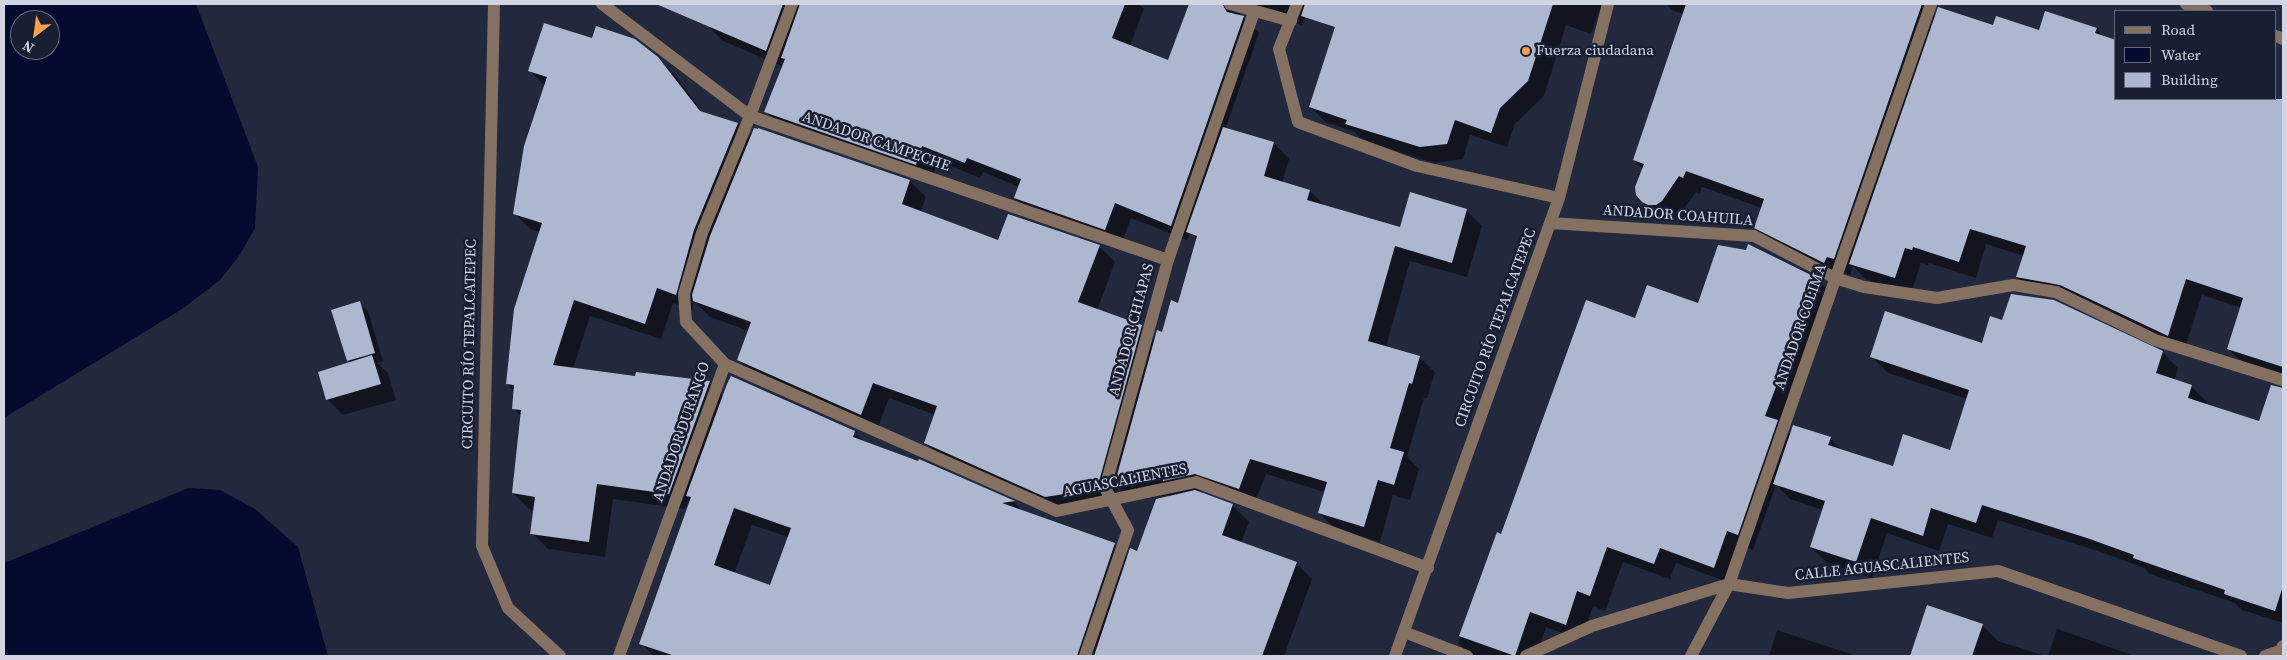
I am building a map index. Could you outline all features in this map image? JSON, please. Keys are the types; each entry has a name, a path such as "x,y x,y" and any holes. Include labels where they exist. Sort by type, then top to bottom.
{"street":[{"name":"CIRCUITO RÍO TEPALCATEPEC","path":"494,4 482,546 508,608 560,656"},
{"name":"ANDADOR CAMPECHE","path":"602,4 750,116 1168,260"},
{"name":"ANDADOR DURANGO","path":"619,656 725,364 686,322 684,294 702,232 750,116 792,4"},
{"path":"1230,4 1292,21"},
{"path":"1297,4 1292,21 1279,49 1298,122 1417,166 1559,198"},
{"name":"CIRCUITO RÍO TEPALCATEPEC","path":"1394,656 1428,568 1559,198 1608,4"},
{"name":"ANDADOR COLIMA","path":"1691,656 1729,584 1931,4"},
{"path":"2186,4 2204,10"},
{"name":"ANDADOR CHIAPAS","path":"1109,499 1105,488 1168,260 1254,12"},
{"name":"ANDADOR COAHUILA","path":"1550,223 1754,236 1835,278 1864,287 1937,298 2013,285 2056,292 2155,340 2283,380"},
{"name":"AGUASCALIENTES","path":"725,364 1057,511 1196,482 1428,568"},
{"path":"1085,656 1128,530 1109,499"},
{"name":"CALLE AGUASCALIENTES","path":"1526,656 1592,626 1729,584 1788,593 1998,571 2240,656"},
{"path":"1404,632 1467,656"},
{"path":"2265,656 2280,651 2283,646"}],"water":[{"path":"4,4 196,4 258,167 255,228 239,256 220,280 182,309 4,418"},
{"path":"189,488 220,490 255,509 298,547 328,656 4,656 4,563"}],"building":[{"path":"656,4 783,4 766,51"},
{"path":"800,4 1125,4 1112,38 1168,60 1189,4 1222,4 1227,12 1244,16 1171,226 1115,203 1105,230 1014,198 1021,179 967,158 965,163 922,146 916,165 764,112 785,59 781,58"},
{"path":"1305,4 1553,4 1528,81 1500,108 1491,133 1455,120 1447,144 1420,147 1345,124 1347,120 1309,107 1335,27 1301,16"},
{"path":"1686,4 1922,4 1834,259 1827,257 1824,263 1754,228 1764,199 1686,171 1683,178 1679,176 1662,201 1656,205 1648,205 1642,202 1636,195 1635,187 1644,164 1633,160"},
{"path":"1938,7 1993,25 1996,16 2039,30 2045,11 2097,28 2095,33 2114,39 2114,100 2283,99 2283,367 2227,349 2243,298 2186,279 2168,336 2060,285 2016,277 2026,246 1970,229 1959,262 1913,247 1912,250 1905,248 1895,278 1849,264"},
{"path":"544,23 592,38 596,26 635,39 658,57 700,111 738,123 694,230 676,295 657,288 645,324 574,300 553,365 635,376 636,372 710,381 669,494 597,484 589,542 530,534 535,497 512,493 521,410 512,409 514,385 506,384 514,309 542,223 513,214 524,146 547,77 528,71"},
{"path":"1223,127 1274,142 1264,176 1310,190 1307,200 1400,227 1410,192 1467,209 1452,263 1395,246 1368,341 1420,356 1412,384 1409,383 1390,448 1404,452 1394,485 1378,480 1364,527 1318,513 1327,482 1250,459 1239,489 1195,474 1163,481 1163,478 1114,486 1157,330 1162,332 1171,300 1178,303 1197,236 1186,232"},
{"path":"754,128 910,180 902,204 998,240 1008,214 1100,245 1078,302 1142,325 1097,489 1045,497 924,443 937,406 873,383 861,415 737,360 751,322 693,301 692,295 710,236"},
{"path":"1748,244 1819,279 1803,324 1800,323 1765,416 1778,420 1738,535 1727,531 1714,568 1660,548 1654,564 1607,547 1590,596 1577,591 1566,625 1530,612 1515,656 1459,636 1497,532 1501,534 1586,300 1635,318 1647,285 1698,303 1718,245 1746,250"},
{"path":"2011,294 2054,300 2163,351 2156,373 2192,385 2188,398 2259,421 2271,385 2283,388 2283,586 2275,611 2224,594 2225,590 2133,558 2134,555 1982,505 1976,523 1931,508 1923,536 1871,518 1856,562 1810,547 1825,501 1773,484 1793,425 1831,437 1828,445 1893,466 1903,434 1950,450 1969,390 1870,357 1885,311 1982,343 1990,316 2002,320"},
{"path":"360,301 375,353 347,361 331,310"},
{"path":"372,355 381,384 326,400 318,372"},
{"path":"731,376 855,431 853,437 918,461 919,459 1015,501 1002,503 1115,543 1077,656 675,656 639,644 691,497 686,496","holes":["734,508 791,528 770,585 714,565"]},
{"path":"1195,490 1233,504 1222,535 1297,562 1262,656 1094,656 1130,548 1137,551 1156,499"},
{"path":"1927,605 1983,624 1972,656 1910,656"}],"place":[{"name":"Fuerza ciudadana","path":"1526,51"}]}
